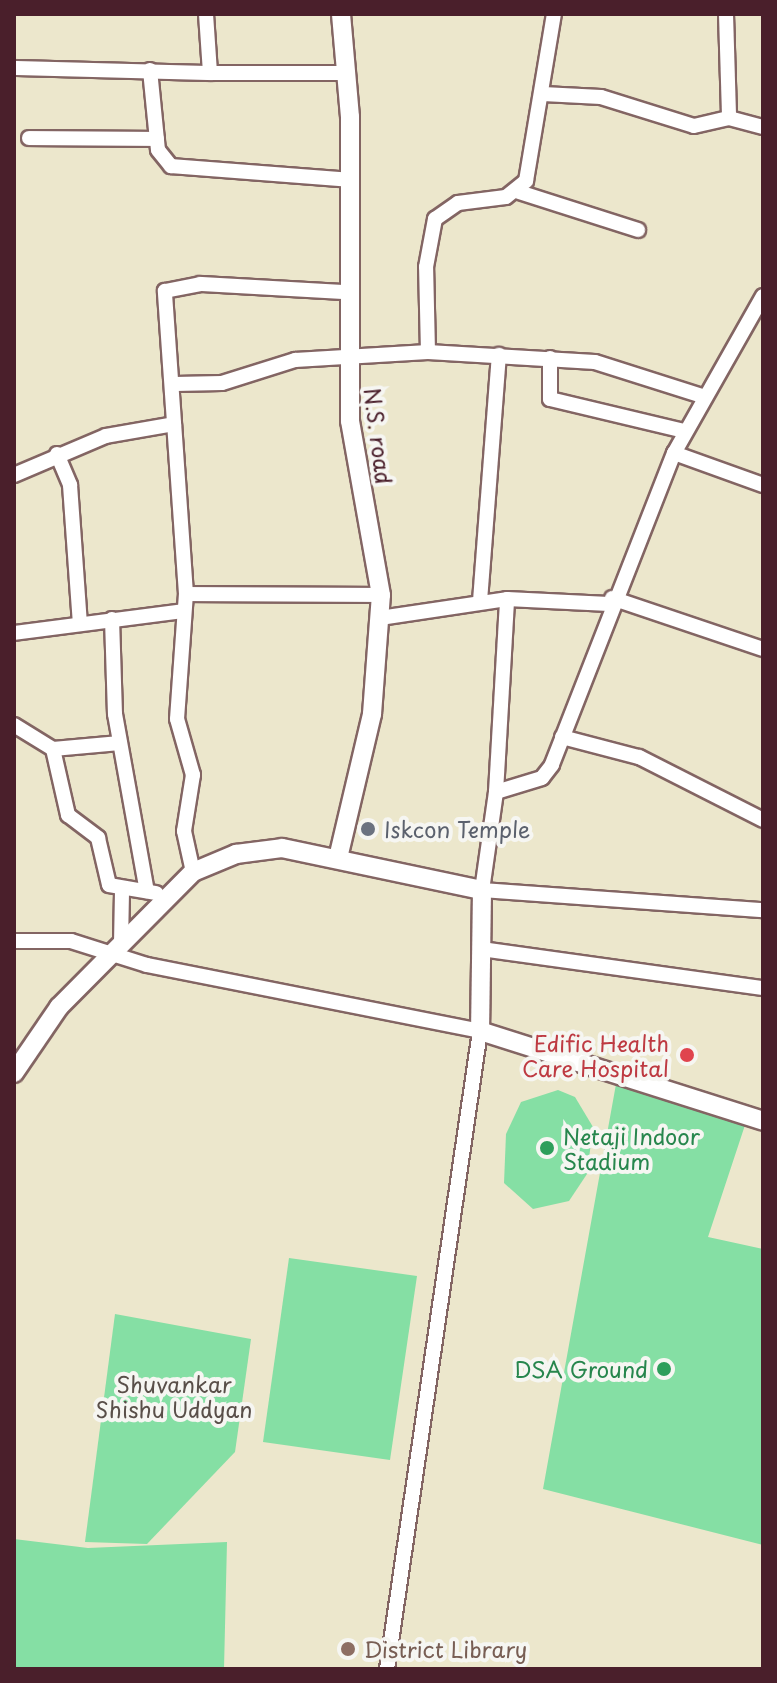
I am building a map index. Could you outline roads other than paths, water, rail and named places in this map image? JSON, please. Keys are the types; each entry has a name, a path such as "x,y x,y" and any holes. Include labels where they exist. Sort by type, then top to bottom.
{"main road":[{"name":"N.S. road","path":"338,858 372,714 381,595 346,361 345,292 351,180 341,14"},
{"path":"14,1073 67,1005 116,950 155,894 193,872 257,850 338,858 482,890 480,1031 763,1121"},
{"path":"14,1086 67,1005"}],"street":[{"path":"206,14 210,73"},
{"path":"519,192 543,94 554,14"},
{"path":"726,14 729,118"},
{"path":"14,68 346,73"},
{"path":"150,70 157,139 171,166 351,180"},
{"path":"543,94 601,97 694,126 729,118 763,127"},
{"path":"29,138 157,139"},
{"path":"428,352 426,267 435,219 458,203 519,192 638,230"},
{"path":"193,872 184,831 193,775 177,719 186,594 174,424 175,384 165,291 200,284 345,292"},
{"path":"496,792 542,778 562,737 610,601 684,431 763,296"},
{"path":"175,384 222,383 295,360 346,361 428,352 550,358 630,368 702,396"},
{"path":"480,601 499,355"},
{"path":"550,358 550,399 684,431"},
{"path":"14,475 57,454 174,424"},
{"path":"674,453 763,485"},
{"path":"57,454 70,485 80,624"},
{"path":"186,594 381,595"},
{"path":"507,599 496,792 482,890 763,910"},
{"path":"380,618 507,599 610,601 763,649"},
{"path":"14,633 184,611"},
{"path":"53,749 68,815 98,838 109,885 122,892 155,894 120,743 112,619"},
{"path":"14,725 53,749 120,743"},
{"path":"562,737 639,757 763,820"},
{"path":"116,950 122,892"},
{"path":"14,941 71,941 480,1031 387,1669"},
{"path":"481,949 763,988"}],"place":[{"name":"Iskcon Temple","path":"368,829"},
{"name":"Edific Health Care Hospital","path":"687,1055"},
{"name":"Netaji Indoor Stadium","path":"547,1148"},
{"name":"DSA Ground","path":"664,1369"},
{"name":"District Library","path":"348,1649"}],"park label":[{"name":"Shuvankar Shishu Uddyan","path":"174,1396"}]}
